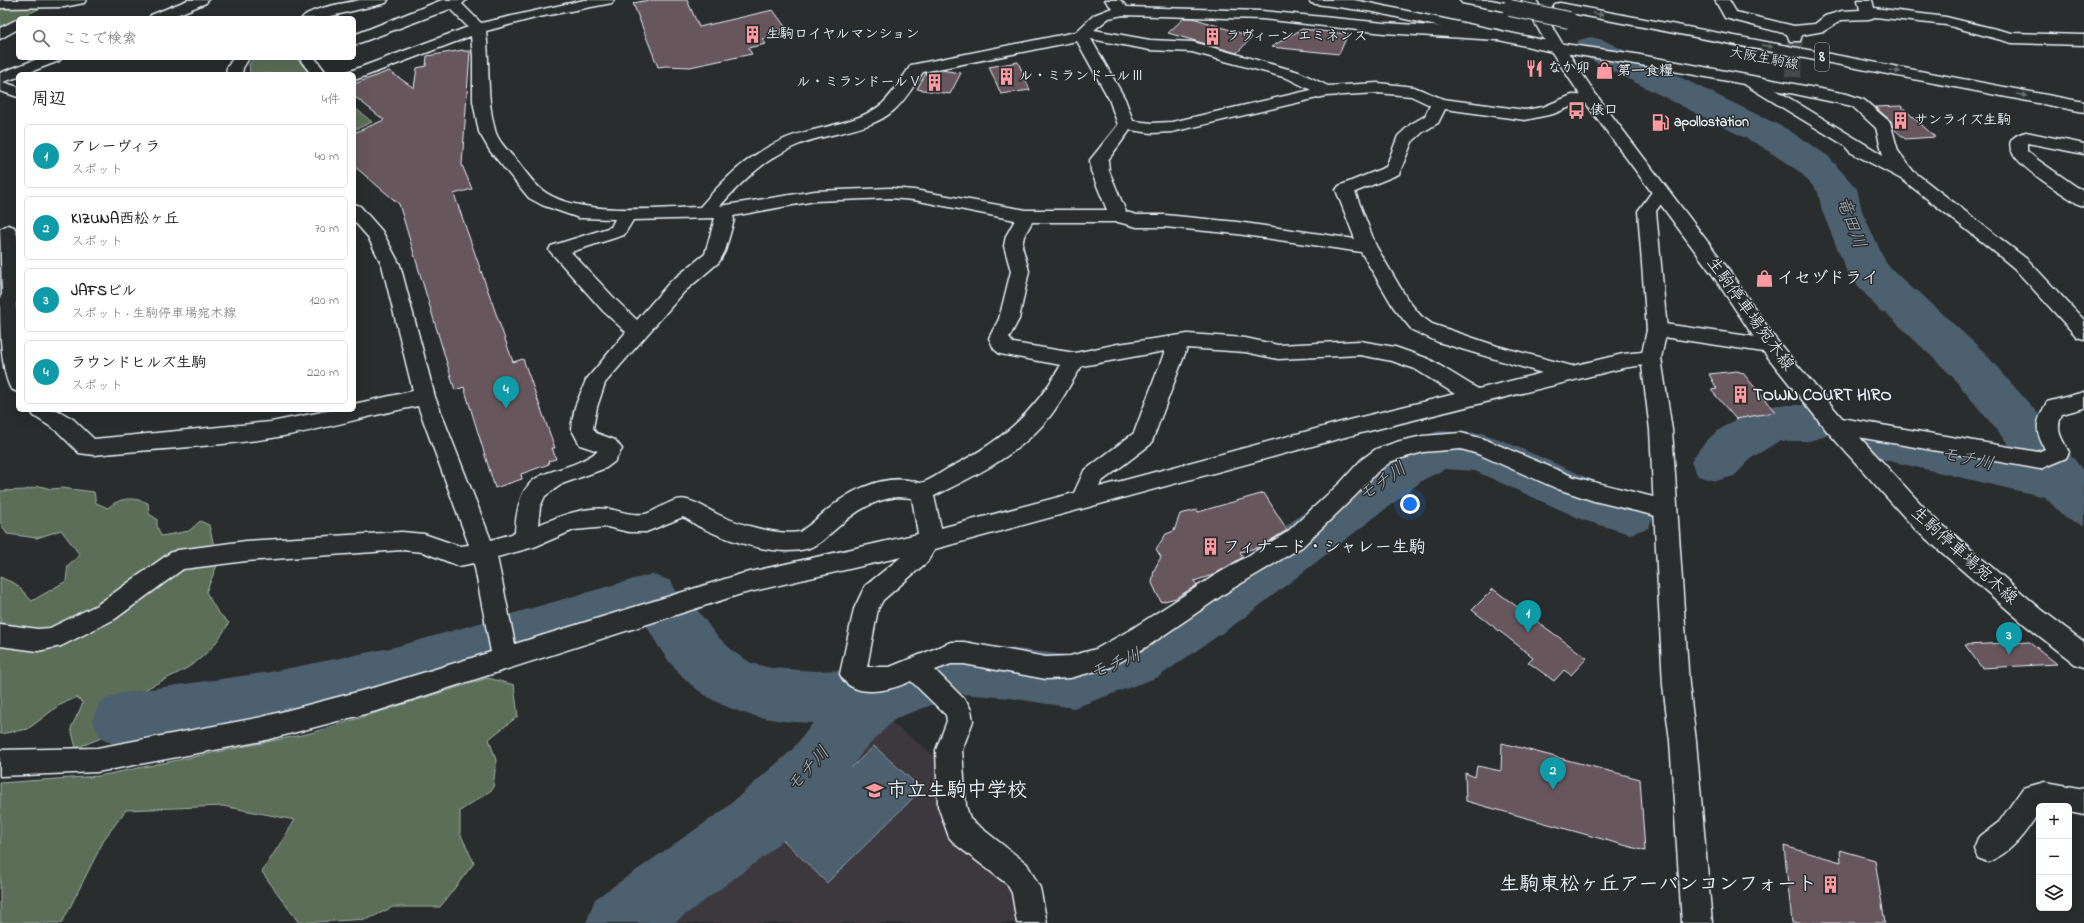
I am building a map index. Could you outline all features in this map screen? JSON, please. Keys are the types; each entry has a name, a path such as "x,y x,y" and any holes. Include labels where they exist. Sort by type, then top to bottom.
{"street":[{"path":"0,4 64,3 79,0"},
{"path":"161,16 201,0"},
{"path":"315,16 329,11 381,0"},
{"path":"356,74 478,28 539,13 607,0"},
{"path":"1112,0 1123,11"},
{"path":"1316,0 1341,2 1374,8 1557,48 1635,59 1750,82 1793,82 1858,104 1884,126 1886,144 1889,152 1909,176 2021,264 2084,332"},
{"name":"大阪生駒線","path":"1467,0 2039,114"},
{"name":"大阪生駒線","path":"1524,0 2084,107"},
{"name":"生駒停車場宛木線","path":"1529,0 1557,48 1591,99 1718,270 1770,346 1835,425 1924,523 2033,617 2084,656"},
{"path":"1720,0 1730,15 1795,35 1819,28 1826,21 1839,15 1869,15 1866,6 1946,21 2012,38 2084,40"},
{"path":"356,39 453,1 478,28 481,56 481,101 487,132 496,147 535,194 548,201 579,212 627,214 714,212 815,196 890,193 914,195 1026,216 1118,216 1137,220 1165,221 1237,228 1367,247"},
{"path":"32,16 64,3"},
{"path":"1082,35 1092,21 1102,14 1123,11 1183,14 1262,15 1384,28 1497,35"},
{"path":"0,34 16,24"},
{"path":"714,212 741,171 766,154 808,135 869,117 886,108 901,93 917,68 1082,35 1101,34 1150,46 1193,46 1293,75 1326,91"},
{"path":"1082,35 1095,61 1124,110 1126,125 1099,160 1100,171 1118,216"},
{"path":"16,72 49,60"},
{"path":"234,72 240,60"},
{"path":"308,60 318,72"},
{"path":"0,78 16,72"},
{"path":"1750,82 1850,141 1856,148 1909,176"},
{"path":"0,86 16,91"},
{"path":"1126,125 1152,128 1172,127 1326,91 1378,88 1414,92 1439,103 1525,115 1546,111 1572,100 1591,99"},
{"path":"1439,103 1432,119 1417,128 1404,140 1393,170 1345,190 1367,247 1379,264 1394,292 1415,323 1446,338 1512,358 1573,374"},
{"path":"2084,149 2026,137 2018,141 2019,152 2032,164 2084,200"},
{"path":"1660,193 1647,211 1657,330 1651,358 1661,430 1676,685 1683,741 1697,923"},
{"path":"356,212 376,235 391,265 425,397 484,553 502,648"},
{"path":"526,540 528,508 537,490 548,481 563,474 600,462 609,454 611,449 607,446 588,439 584,434 581,423 596,380 677,287 712,258 725,220 714,212"},
{"path":"627,214 618,231 558,250 610,306 639,332"},
{"path":"1026,216 1015,236 1013,246 1020,271 1009,319 999,338 1001,344 1007,349 1075,360 1118,351 1188,341 1246,345 1278,352 1298,352 1340,348 1374,350 1395,354 1422,364 1475,397"},
{"path":"1326,240 1356,218"},
{"path":"8,231 12,294 3,305 16,381"},
{"path":"1657,330 1770,346"},
{"path":"1082,500 1092,477 1123,455 1143,438 1177,347 1176,343"},
{"path":"0,763 97,760 262,729 380,698 502,648 742,584 929,540 1349,428 1623,361 1651,358"},
{"path":"0,635 38,640 52,638 106,612 178,560 246,551 402,542 424,544 459,556 484,553 526,540 572,521 607,518 629,523 646,523 682,508 688,508 709,521 731,530 763,538 794,542 803,541 850,503 864,496 887,488 901,487 922,492 981,462 1005,447 1020,435 1042,411 1062,383 1068,369 1075,360"},
{"path":"356,411 375,406 425,397"},
{"path":"1835,425 2040,462 2058,452 2046,432 2047,422 2054,408 2084,400"},
{"path":"44,412 65,425 87,447 271,430 317,422 353,412"},
{"path":"922,492 929,540 919,555 874,593 866,609 853,674 859,679 892,678 916,669 950,653 1046,668 1070,667 1102,659 1139,638 1222,582 1294,540 1349,488 1369,466 1384,455 1400,449 1423,444 1461,441 1484,447 1566,483 1594,492 1665,509"},
{"path":"916,669 958,710 960,721 949,750 952,806 959,827 965,834 1017,874 1026,888 1032,923"},
{"path":"1988,848 2009,832 2033,797 2045,795 2084,802"}],"shaded area":[{"name":"市立生駒中学校","path":"884,717 940,760 944,823 949,837 1008,884 1018,896 1020,923 639,923 763,832"}],"green space":[{"path":"45,6 24,16 16,16 16,20 0,27 0,7"},
{"path":"252,60 298,60 308,72 250,72 249,64"},
{"path":"356,109 372,122 356,129"},
{"path":"40,486 51,489 62,488 94,492 96,503 108,508 117,502 127,499 148,503 149,514 157,519 157,526 161,536 189,531 200,521 209,525 218,563 206,592 217,611 229,623 213,646 199,660 184,670 146,689 129,702 119,712 109,735 76,748 71,728 83,703 77,697 58,706 28,729 0,734 0,577 16,584 32,601 66,581 68,565 80,555 61,530 37,538 7,534 0,522 0,491 25,490"},
{"path":"488,678 514,685 518,716 489,739 496,760 493,789 460,811 460,833 474,863 440,907 393,907 368,919 299,923 262,872 295,820 223,806 126,810 105,838 62,923 0,923 0,783 99,776 311,733"}],"water":[{"path":"874,746 922,789 827,883 779,836"}],"building":[{"name":"生駒ロイヤルマンション","path":"649,0 687,0 699,27 773,10 786,28 780,30 782,35 762,39 766,44 748,48 752,54 690,67 658,67 633,3"},
{"path":"1184,18 1193,18 1252,37 1237,53 1168,33"},
{"path":"1302,29 1348,34 1339,54 1271,47"},
{"path":"463,50 470,51 462,165 472,189 454,194 513,362 523,359 555,448 552,448 556,459 548,461 549,464 521,474 522,479 495,488 464,387 455,390 399,204 356,168 356,132 384,120 356,98 356,83 389,71 414,88 417,68 426,66 427,56"},
{"name":"ル・ミランドールⅢ","path":"1018,62 1030,90 1001,94 989,67"},
{"name":"ル・ミランドールⅤ","path":"941,70 961,73 950,94 917,89 926,73"},
{"path":"1901,106 1935,137 1905,139 1893,128 1891,121 1875,107"},
{"name":"TOWN COURT HIRO","path":"1737,371 1743,373 1775,412 1736,419 1711,390 1717,389 1709,374"},
{"name":"フィナード・シャレー生駒","path":"1264,493 1287,530 1260,547 1240,552 1243,557 1213,575 1194,581 1197,585 1176,598 1161,602 1152,583 1154,570 1161,557 1156,549 1166,534 1174,531 1180,514 1197,510 1198,512"},
{"path":"1493,589 1587,658 1571,675 1564,670 1554,681 1528,662 1533,657 1472,610"},
{"path":"2030,642 2057,664 1982,668 1965,645"},
{"path":"1502,743 1640,779 1645,851 1466,801 1465,773 1475,777 1477,766 1501,771"},
{"name":"生駒東松ヶ丘アーバンコンフォート","path":"1784,846 1841,862 1840,850 1875,860 1885,923 1792,923"}],"waterway":[{"name":"竜田川","path":"1591,47 1773,137 1814,164 1837,189 1842,211 1868,270 1896,300 1902,302 1967,363 2031,438 2061,481"},
{"name":"モチ川","path":"1716,462 1728,450 1758,430 1774,424 1809,423"},
{"name":"モチ川","path":"1872,440 2061,481"},
{"name":"モチ川","path":"880,695 897,692 962,669 1010,673 1074,682 1138,659 1221,604 1264,570 1405,466 1439,450 1481,452 1601,506 1630,513"},
{"name":"竜田川","path":"2061,481 2084,505"},
{"path":"122,720 240,704 358,681 432,663 652,597"},
{"path":"671,618 691,646 714,670 731,681 750,689 771,694 794,696 816,697 880,695"},
{"name":"モチ川","path":"619,923 744,833 814,770 842,732 880,695"}],"tunnel":[{"path":"1793,77 1795,38"}],"place":[{"name":"生駒ロイヤルマンション","path":"753,34"},
{"name":"ラヴィーン エミネンス","path":"1213,36"},
{"name":"なか卯","path":"1535,68"},
{"name":"第一食糧","path":"1604,71"},
{"name":"ル・ミランドールⅢ","path":"1006,76"},
{"name":"ル・ミランドールⅤ","path":"935,82"},
{"name":"俵口","path":"1577,110"},
{"name":"サンライズ生駒","path":"1901,120"},
{"name":"apollostation","path":"1661,122"},
{"name":"イセヅドライ","path":"1764,278"},
{"name":"TOWN COURT HIRO","path":"1740,395"},
{"name":"ラウンドヒルズ生駒","path":"506,409"},
{"name":"フィナード・シャレー生駒","path":"1210,547"},
{"name":"アレーヴィラ","path":"1528,633"},
{"name":"JAFSビル","path":"2009,655"},
{"name":"KIZUNA西松ヶ丘","path":"1553,790"},
{"name":"市立生駒中学校","path":"874,791"},
{"name":"生駒東松ヶ丘アーバンコンフォート","path":"1830,885"}]}
